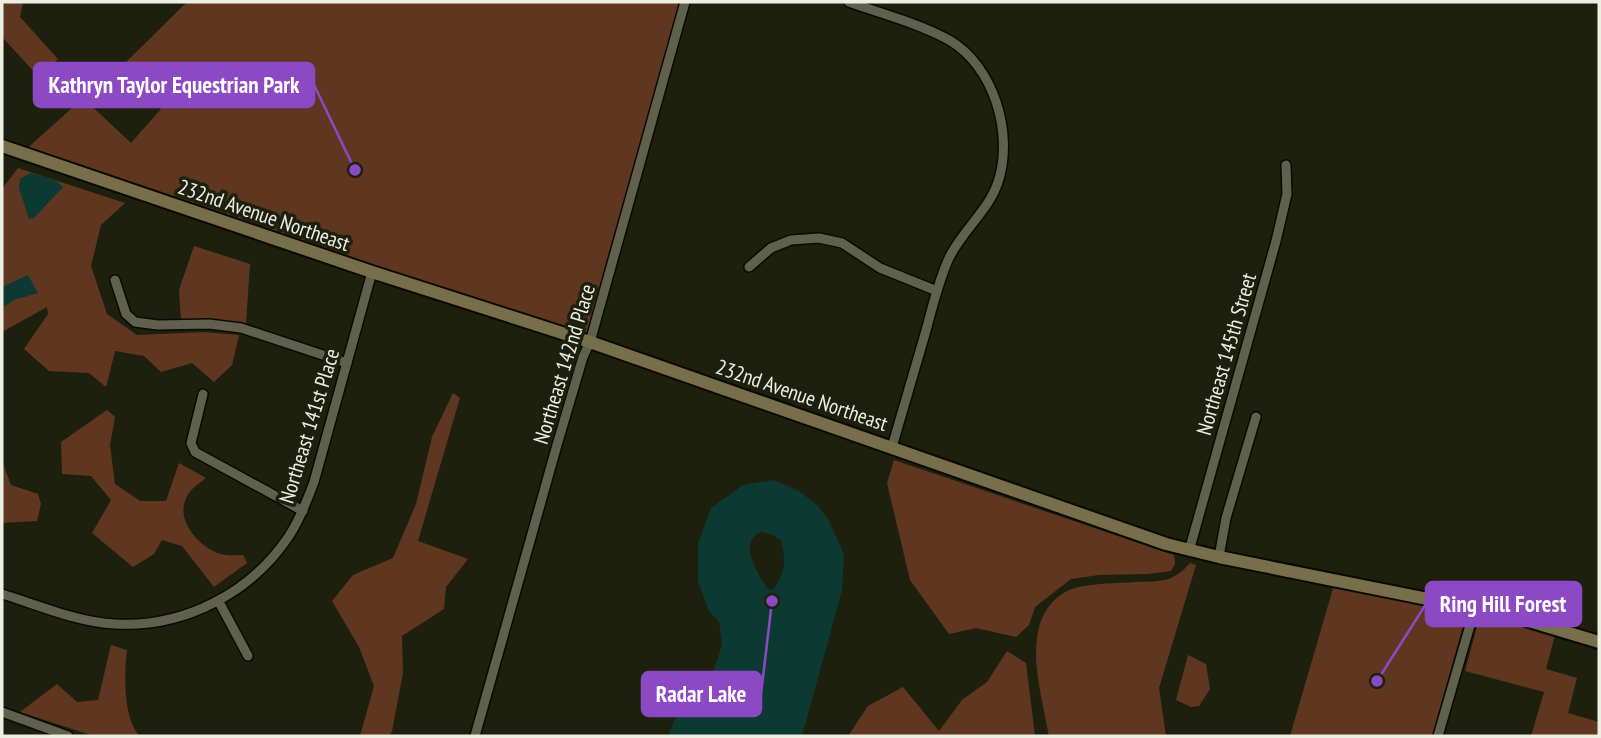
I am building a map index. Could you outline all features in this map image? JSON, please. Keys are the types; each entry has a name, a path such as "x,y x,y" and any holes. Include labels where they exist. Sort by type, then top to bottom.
{"street":[{"name":"Northeast 142nd Place","path":"475,736 557,445 590,342 685,2"},
{"path":"849,2 924,28 951,41 972,61 989,85 1000,113 1003,150 998,182 984,208 959,238 937,290 892,447"},
{"name":"232nd Avenue Northeast","path":"2,146 372,272 590,342 1189,551 1475,608 1548,625 1599,642"},
{"name":"Northeast 145th Street","path":"1189,551 1276,241 1287,194 1286,165"},
{"path":"749,267 771,248 791,240 819,237 842,243 880,268 937,290"},
{"name":"Northeast 141st Place","path":"2,594 82,619 116,624 161,621 219,602 256,574 288,537 303,511 314,482 372,272"},
{"path":"115,280 126,314 135,322 158,325 209,324 241,328 347,363"},
{"path":"203,394 191,443 195,452 303,511"},
{"path":"1219,557 1226,518 1256,417"},
{"path":"219,602 248,656"},
{"path":"1438,736 1475,608"},
{"path":"2,712 68,736"}],"shaded area":[{"path":"2,2 23,2 20,17 58,59 39,77 2,37"},
{"path":"187,2 685,2 590,342 22,153 83,98 131,143 161,109 118,70"},
{"path":"18,168 125,203 101,225 91,266 107,314 137,335 204,332 239,335 232,365 214,382 192,363 161,372 144,356 115,351 106,387 89,373 49,371 24,349 48,314 47,307 2,332 2,189"},
{"path":"194,246 250,264 246,323 181,319 179,290"},
{"path":"453,393 460,398 418,541 468,559 446,587 444,609 402,636 403,673 389,736 360,736 374,686 359,647 332,601 353,575 393,558 416,504 432,437"},
{"path":"107,410 115,417 110,445 115,484 140,501 166,501 179,463 206,478 191,491 185,502 185,521 203,545 223,555 243,555 247,563 214,587 182,546 162,540 154,554 133,567 92,533 111,500 91,476 62,474 61,442"},
{"path":"894,460 1174,555 1175,564 1171,571 1071,579 1035,607 1029,625 1016,637 976,628 949,634 910,580 887,483"},
{"path":"2,461 11,485 38,494 41,504 37,521 2,523"},
{"path":"1190,563 1196,565 1159,688 1166,736 1049,736 1036,660 1040,623 1049,607 1062,594 1078,587 1166,580 1184,570"},
{"path":"1334,585 1454,611 1463,626 1432,736 1290,736"},
{"path":"1491,618 1555,635 1546,669 1577,678 1568,713 1599,722 1599,736 1531,736 1544,692 1465,671 1478,623"},
{"path":"111,645 127,650 125,683 128,708 134,729 140,736 94,736 20,712 57,684 77,702 98,700"},
{"path":"1007,651 1026,663 1035,736 848,736 868,706 903,687 939,731 962,700 987,682"},
{"path":"1188,655 1206,664 1210,689 1199,706 1191,707 1176,700"}],"water":[{"path":"30,173 54,179 63,187 34,218 29,219 19,188 20,179"},
{"path":"28,275 38,293 14,300 2,308 2,287"},
{"path":"774,480 799,491 816,504 828,519 844,554 842,590 802,736 668,736 674,721 712,675 722,645 719,622 709,611 698,581 698,543 711,508 743,485","holes":["761,532 781,540 784,565 774,589 768,590 755,568 750,543"]}],"place":[{"name":"Kathryn Taylor Equestrian Park","path":"355,170"},
{"name":"Radar Lake","path":"772,601"},
{"name":"Ring Hill Forest","path":"1377,681"}]}
